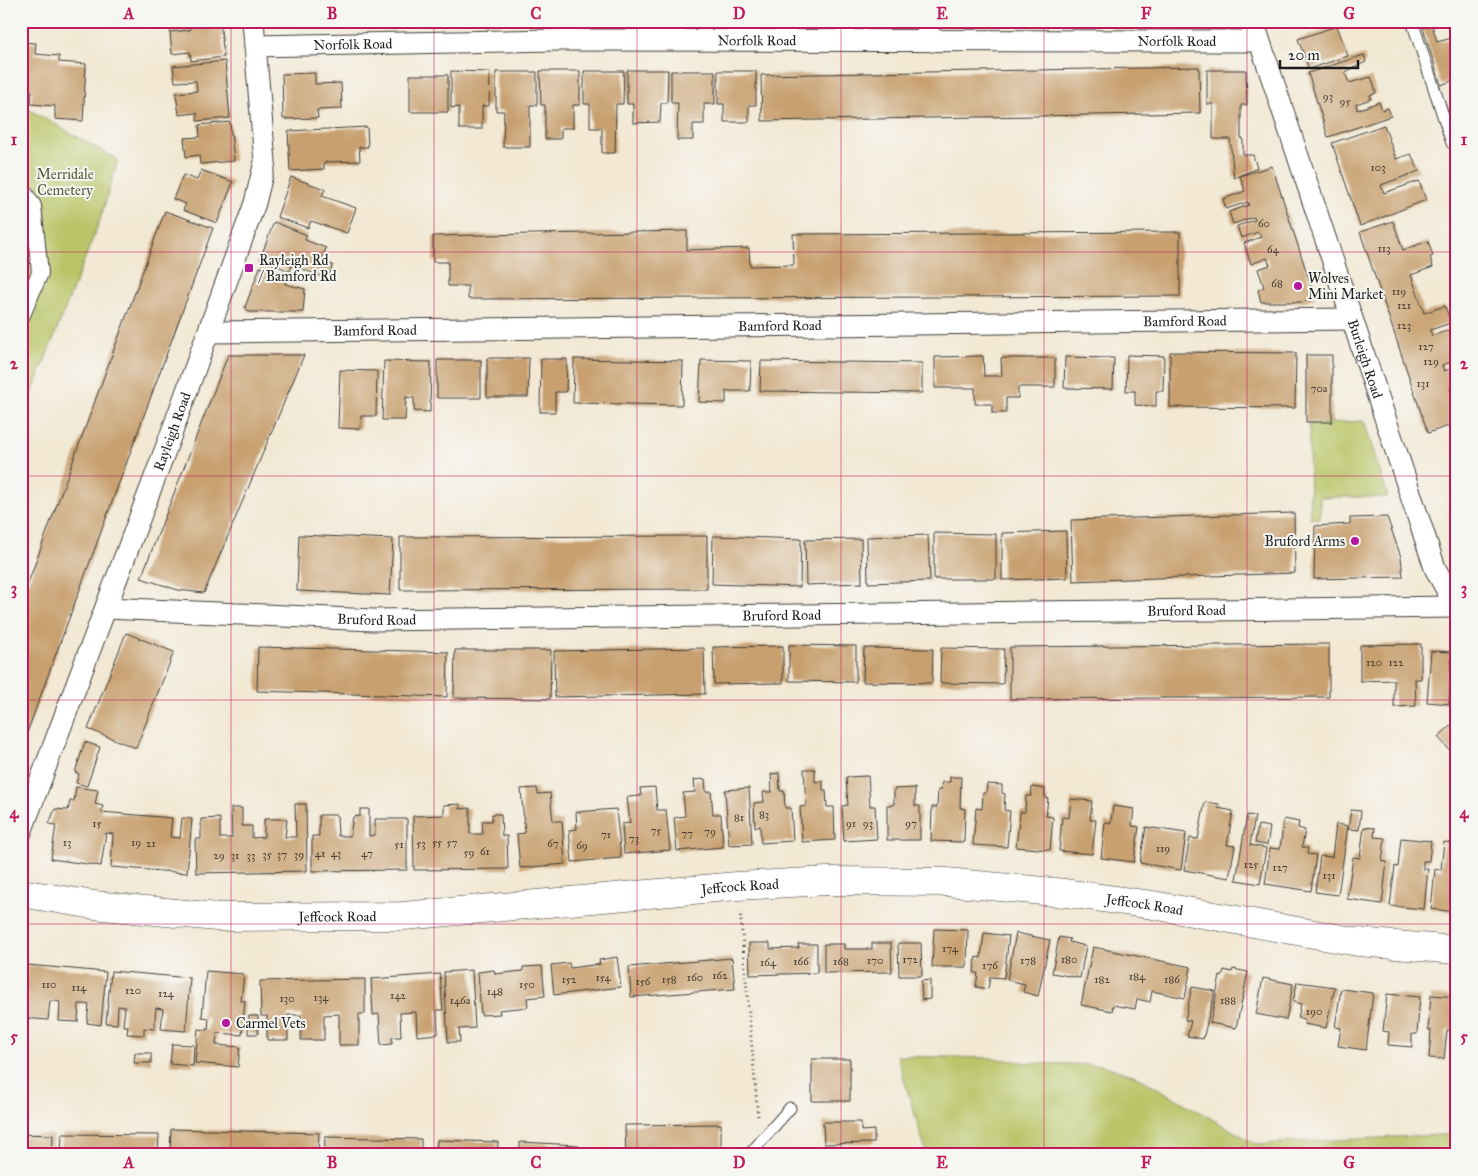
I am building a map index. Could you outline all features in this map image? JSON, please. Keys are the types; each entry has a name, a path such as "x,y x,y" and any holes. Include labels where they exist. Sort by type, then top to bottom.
{"street":[{"name":"Rayleigh Road","path":"21,832 209,332 263,175 264,140 253,21"},
{"name":"Norfolk Road","path":"255,46 556,31 1256,31"},
{"name":"Burleigh Road","path":"1256,31 1436,568 1456,608"},
{"path":"21,188 33,206 40,273 21,317"},
{"name":"Bamford Road","path":"209,332 1352,319"},
{"name":"Bruford Road","path":"106,608 373,620 1265,608 1456,608"},
{"name":"Jeffcock Road","path":"21,893 94,905 217,917 393,916 737,886 837,881 946,882 1002,886 1153,905 1358,942 1457,950"}],"lane":[{"path":"1412,21 1452,142"},
{"path":"749,1155 790,1108"}],"path":[{"path":"737,886 760,1141"}],"green space":[{"name":"Merridale Cemetery","path":"21,105 118,160 100,220 21,421"},
{"path":"1364,421 1388,497 1320,497 1320,518 1310,518 1309,424"},
{"path":"897,1056 991,1058 1030,1063 1101,1065 1136,1076 1256,1144 1457,1134 1457,1155 927,1155"}],"building":[{"path":"190,21 220,21 224,57 191,61 190,52 172,54 170,32 190,30"},
{"path":"1432,25 1437,42 1452,38 1457,53 1457,79 1441,85 1423,28"},
{"path":"1337,26 1348,56 1309,69 1298,39"},
{"path":"21,42 36,43 35,54 59,56 59,62 86,64 83,121 55,119 55,106 31,104 32,91 21,90"},
{"path":"1364,55 1366,62 1345,72 1349,83 1371,77 1376,93 1370,95 1371,99 1356,104 1357,110 1379,102 1382,110 1388,108 1391,116 1328,137 1308,73"},
{"path":"225,61 230,118 197,121 197,113 179,115 176,93 197,91 196,81 175,82 173,66"},
{"path":"1199,67 1200,113 762,121 761,75"},
{"path":"627,70 668,70 667,103 661,103 660,122 633,123 633,104 627,104"},
{"path":"1207,70 1246,70 1247,105 1241,105 1241,138 1243,138 1243,155 1253,155 1257,168 1234,178 1230,139 1213,139 1213,104 1207,104"},
{"path":"451,71 490,72 489,106 482,106 482,129 459,129 459,107 451,108"},
{"path":"540,71 580,71 580,105 573,105 573,128 561,128 561,139 545,139 545,105 541,105"},
{"path":"584,71 624,71 623,104 616,104 615,153 602,153 602,128 590,128 590,104 584,104"},
{"path":"671,71 715,71 715,104 704,104 704,124 693,124 693,140 677,140 678,103 671,103"},
{"path":"718,71 756,71 756,105 749,105 749,122 724,122 724,104 718,104"},
{"path":"496,72 537,72 537,105 530,105 530,147 503,147 504,111 496,111"},
{"path":"315,73 315,84 341,83 342,109 317,110 318,118 283,119 282,74"},
{"path":"410,75 448,75 448,112 410,112"},
{"path":"230,122 234,161 200,164 199,155 186,157 184,138 200,137 199,125"},
{"path":"1384,125 1396,159 1411,154 1419,171 1381,185 1384,193 1419,181 1426,200 1360,226 1332,143"},
{"path":"367,127 368,147 359,147 360,161 324,162 324,169 290,171 288,131"},
{"path":"1272,166 1315,298 1302,302 1261,302 1258,290 1264,287 1258,269 1270,265 1267,258 1251,264 1244,243 1261,237 1258,232 1241,238 1237,226 1255,220 1254,217 1233,224 1229,212 1249,205 1248,202 1226,209 1223,199 1245,191 1240,176"},
{"path":"201,170 233,182 217,223 183,210 186,204 173,199 183,175 197,180"},
{"path":"291,177 325,189 322,196 356,208 347,233 311,221 308,228 277,217"},
{"path":"165,211 213,228 25,738 21,737 21,602"},
{"path":"1393,221 1403,250 1428,241 1433,256 1430,257 1433,267 1411,275 1424,313 1445,306 1451,323 1430,330 1432,336 1449,330 1457,354 1457,360 1442,365 1444,371 1457,367 1457,387 1450,389 1452,393 1457,391 1457,423 1428,433 1360,232"},
{"path":"274,222 307,235 305,240 326,248 321,261 333,265 328,279 292,265 290,271 260,259"},
{"path":"687,231 687,250 749,248 750,266 794,265 793,234 1180,232 1180,296 468,299 468,286 448,286 448,262 433,262 433,236"},
{"path":"260,267 287,277 285,284 305,289 303,312 249,312 245,307"},
{"path":"1170,352 1296,353 1295,408 1170,407"},
{"path":"228,355 304,355 204,593 178,590 141,578"},
{"path":"1127,355 1164,356 1163,391 1156,391 1156,406 1135,405 1135,391 1126,391"},
{"path":"1306,355 1332,355 1332,422 1306,422"},
{"path":"983,356 984,376 1002,376 1001,358 1055,358 1055,387 1018,387 1018,398 1006,398 1006,413 992,413 992,404 975,404 975,388 935,388 935,357"},
{"path":"1065,357 1114,358 1113,389 1064,388"},
{"path":"487,358 529,358 528,397 487,397"},
{"path":"541,359 567,359 566,392 555,392 555,412 540,412"},
{"path":"574,359 683,361 682,405 573,403"},
{"path":"437,360 481,360 481,398 437,398"},
{"path":"701,360 751,361 750,391 726,391 726,403 699,402"},
{"path":"384,361 431,362 430,412 414,411 414,398 406,397 405,420 382,420"},
{"path":"761,361 922,363 922,393 760,391"},
{"path":"340,370 377,371 376,416 361,416 360,429 338,428"},
{"path":"1457,507 1457,525 1448,515"},
{"path":"1294,513 1295,573 1073,581 1071,520"},
{"name":"Bruford Arms","path":"1387,517 1401,557 1403,577 1314,579 1315,526 1350,524 1350,518"},
{"path":"1066,531 1067,578 1002,580 1002,533"},
{"path":"934,533 996,534 996,579 934,579"},
{"path":"299,535 393,539 390,595 297,591"},
{"path":"928,535 930,581 868,583 867,537"},
{"path":"707,536 707,589 400,590 400,537"},
{"path":"713,536 801,539 800,587 712,584"},
{"path":"861,539 862,583 806,585 805,540"},
{"path":"126,633 174,652 136,748 88,729"},
{"path":"1329,644 1329,697 1010,699 1010,647"},
{"path":"1421,644 1421,679 1415,679 1416,706 1394,707 1394,680 1360,681 1360,645"},
{"path":"789,645 856,646 856,682 789,681"},
{"path":"783,646 783,683 714,684 713,647"},
{"path":"258,647 448,652 447,697 257,691"},
{"path":"704,648 705,694 555,697 554,651"},
{"path":"864,648 933,649 932,683 863,682"},
{"path":"941,648 1004,649 1003,684 940,683"},
{"path":"455,650 551,650 550,699 454,698"},
{"path":"1431,651 1452,652 1449,704 1427,702"},
{"path":"1457,720 1457,758 1438,737"},
{"path":"85,742 100,747 87,786 76,783 79,774 75,772"},
{"path":"804,769 815,769 815,782 823,781 823,790 826,790 827,807 834,807 835,840 802,842 800,807 806,806"},
{"path":"779,773 780,791 784,791 785,808 791,808 793,841 761,843 760,826 755,827 754,803 764,802 763,792 772,792 771,774"},
{"path":"868,776 870,806 875,806 877,839 844,841 842,806 848,805 846,777"},
{"path":"950,777 961,777 960,808 965,809 964,842 931,841 932,807 937,807 938,790 941,790 942,782 950,782"},
{"path":"705,779 706,792 711,791 713,814 721,814 723,847 677,851 674,818 685,816 683,793 695,792 694,780"},
{"path":"987,784 1002,785 1002,793 1005,794 1004,810 1010,811 1007,847 973,845 976,808 982,809 983,793 986,793"},
{"path":"76,787 98,790 95,804 103,806 101,812 172,818 170,837 180,838 182,818 192,819 187,873 111,867 113,834 106,833 101,866 51,859 56,825 49,824 55,809 68,810 70,801 74,801"},
{"path":"655,787 657,810 666,810 670,850 624,854 622,824 630,823 627,797 641,796 640,788"},
{"path":"1032,787 1045,789 1045,798 1048,798 1046,816 1053,817 1050,850 1016,847 1020,812 1025,812 1026,796 1031,796"},
{"path":"537,788 538,794 550,793 553,821 562,821 565,864 520,868 517,834 525,833 521,789"},
{"path":"749,788 752,844 729,845 725,790"},
{"path":"915,788 915,806 920,806 920,840 887,840 887,805 894,805 894,789"},
{"path":"1071,799 1092,801 1090,820 1096,820 1092,854 1059,851 1062,817 1069,818"},
{"path":"1205,802 1219,804 1218,808 1233,811 1227,845 1235,846 1229,878 1184,870 1190,838 1198,839"},
{"path":"295,804 306,804 307,871 196,873 195,839 201,839 201,819 220,818 220,838 232,838 231,808 242,808 242,826 252,826 252,838 264,837 264,819 287,819 285,837 296,837"},
{"path":"460,804 460,809 470,808 470,834 483,834 482,821 492,821 492,814 501,814 502,836 507,836 508,869 414,870 413,816 444,815 444,805"},
{"path":"1113,806 1134,809 1132,826 1139,827 1134,862 1101,858 1105,822 1111,823"},
{"path":"360,809 369,809 369,836 375,835 375,819 407,819 407,870 312,871 312,836 319,836 319,815 337,815 338,836 350,836 353,817 360,816"},
{"path":"616,809 621,858 572,862 569,830 577,829 576,812"},
{"path":"1351,810 1361,811 1359,830 1348,829"},
{"path":"1247,815 1255,816 1250,845 1266,848 1260,884 1236,880"},
{"path":"1284,819 1299,822 1298,828 1305,830 1302,847 1308,848 1307,854 1316,855 1311,891 1265,884 1270,848 1280,849"},
{"path":"1336,824 1348,826 1338,895 1315,892 1320,856 1332,857"},
{"path":"1258,825 1270,827 1267,845 1255,843"},
{"path":"1146,827 1186,833 1181,870 1140,863"},
{"path":"1364,827 1375,828 1374,837 1385,838 1382,861 1387,862 1382,904 1347,899 1353,857 1360,858"},
{"path":"1401,838 1431,841 1429,861 1423,861 1423,869 1428,869 1424,909 1390,906 1395,866 1398,867"},
{"path":"1444,842 1457,844 1457,912 1431,909 1435,869 1441,870"},
{"path":"934,929 968,930 967,967 932,967"},
{"path":"984,933 1009,936 1004,978 990,977 988,989 976,987 978,973 974,973 976,957 981,958"},
{"path":"1016,933 1050,940 1038,996 1023,992 1025,984 1007,980"},
{"path":"1059,937 1070,939 1069,942 1086,946 1080,978 1052,973"},
{"path":"749,943 770,943 770,949 799,948 798,944 817,944 817,973 750,975"},
{"path":"872,943 891,943 892,972 824,973 824,944 844,944 844,949 872,949"},
{"path":"898,943 921,943 922,976 899,976"},
{"path":"1093,947 1191,967 1185,998 1152,991 1150,1002 1137,999 1135,1009 1113,1005 1112,1011 1081,1005"},
{"path":"617,957 621,987 554,995 551,965 569,963 570,968 600,964 599,960"},
{"path":"732,958 735,989 631,997 629,967"},
{"path":"27,965 106,972 101,1025 87,1023 89,1005 85,1004 79,1004 78,1022 59,1021 60,1002 55,1001 50,1001 48,1020 22,1018"},
{"path":"542,966 545,996 527,998 528,1007 499,1010 500,1014 481,1015 478,972 494,970 495,974 523,971 523,967"},
{"path":"1233,969 1248,972 1236,1028 1210,1023 1220,976 1222,977 1224,970 1232,972"},
{"path":"472,970 475,1028 459,1029 460,1042 448,1042 444,972"},
{"path":"111,971 190,978 186,1031 161,1029 163,1009 156,1008 154,1029 144,1028 144,1035 127,1034 128,1026 123,1026 125,1007 118,1006 117,1024 106,1023"},
{"name":"Carmel Vets","path":"206,971 244,974 241,1001 245,1001 242,1035 217,1033 216,1045 240,1047 238,1067 195,1063 198,1029 208,1030 209,1018 202,1017"},
{"path":"440,974 443,1010 437,1010 438,1034 417,1036 416,1012 400,1013 401,1037 392,1037 392,1044 381,1045 379,1014 373,1015 371,979"},
{"path":"1263,978 1293,984 1286,1020 1256,1014"},
{"path":"365,979 365,1014 359,1014 359,1045 339,1045 339,1014 324,1015 324,1040 301,1040 301,1015 288,1015 288,1040 267,1040 267,1016 261,1016 260,981"},
{"path":"930,980 930,999 922,1000 921,981"},
{"path":"1297,982 1335,987 1326,1028 1304,1024 1305,1019 1298,1018 1301,1004 1293,1002"},
{"path":"1192,987 1215,991 1203,1039 1187,1036 1191,1021 1185,1020"},
{"path":"1341,989 1373,993 1366,1050 1338,1046 1341,1028 1335,1027"},
{"path":"1387,994 1420,997 1417,1034 1412,1034 1412,1047 1388,1045 1389,1032 1383,1031"},
{"path":"1431,995 1457,997 1457,1031 1447,1030 1444,1059 1429,1058 1431,1030 1428,1030"},
{"path":"249,1016 258,1016 258,1034 248,1034"},
{"path":"172,1044 194,1045 193,1066 170,1064"},
{"path":"135,1053 151,1053 151,1063 134,1063"},
{"path":"812,1059 850,1059 850,1101 812,1101"},
{"path":"823,1122 861,1122 861,1131 874,1130 874,1143 824,1144"},
{"path":"721,1124 721,1155 626,1155 625,1125"},
{"path":"171,1129 319,1133 318,1155 170,1155"},
{"path":"21,1134 53,1135 52,1155 21,1155"},
{"path":"62,1134 159,1135 158,1155 61,1155"},
{"path":"325,1137 421,1139 421,1155 324,1155"},
{"path":"437,1140 498,1142 497,1155 436,1155"},
{"path":"520,1142 578,1145 578,1155 520,1155"}],"place":[{"name":"Rayleigh Rd / Bamford Rd","path":"249,268"},
{"name":"Wolves Mini Market","path":"1298,286"},
{"name":"Bruford Arms","path":"1355,541"},
{"name":"Carmel Vets","path":"226,1023"}]}
